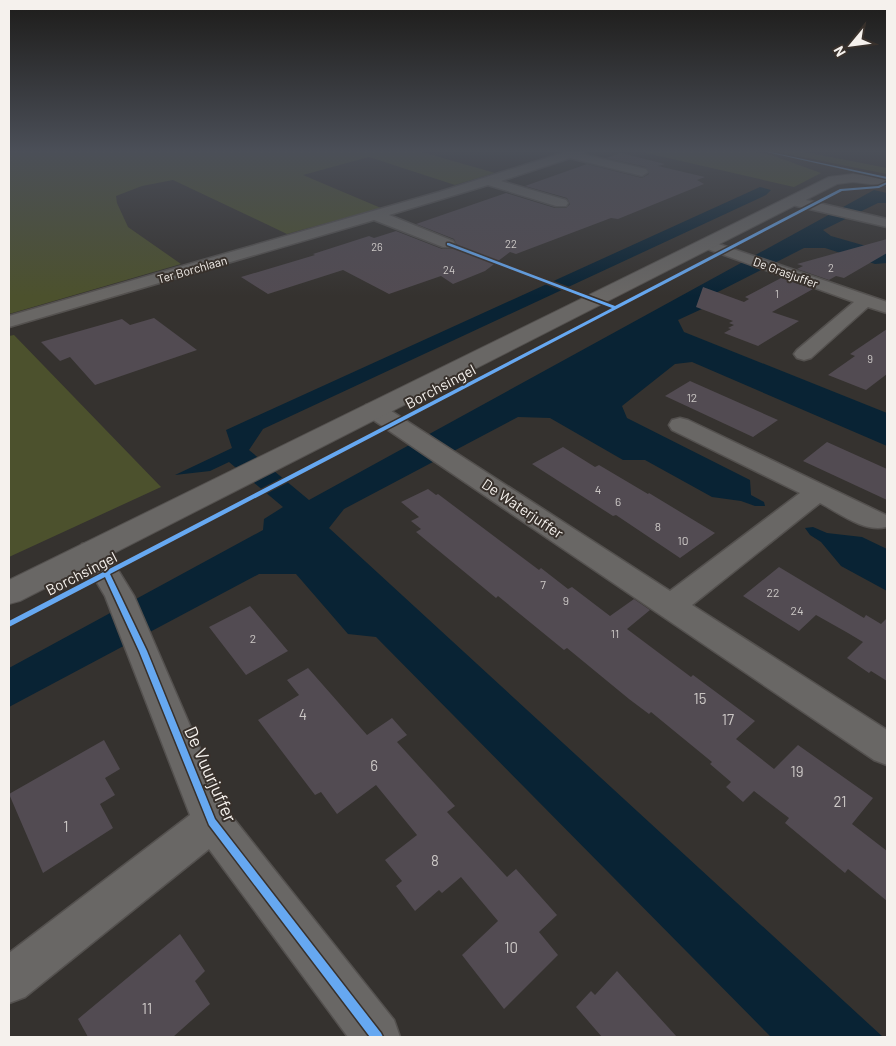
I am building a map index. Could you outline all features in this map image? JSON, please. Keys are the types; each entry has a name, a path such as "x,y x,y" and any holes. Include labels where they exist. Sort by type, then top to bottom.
{"main road":[{"name":"Borchsingel","path":"9,593 797,199"}],"street":[{"name":"Ter Borchlaan","path":"9,322 429,199"},
{"path":"547,199 561,203"},
{"path":"793,201 887,223"},
{"path":"375,215 448,244"},
{"name":"De Grasjuffer","path":"707,244 887,308"},
{"path":"804,354 865,301"},
{"name":"De Waterjuffer","path":"374,410 887,750"},
{"path":"680,425 877,521"},
{"path":"671,606 818,492"},
{"name":"De Vuurjuffer","path":"92,551 119,596 212,822 377,1037"},
{"name":"De Vuurjuffer","path":"9,981 212,822"}],"green space":[{"path":"9,199 116,199 128,227 181,264 9,314"},
{"path":"213,199 359,199 381,208 287,234"},
{"path":"14,335 161,487 9,557 9,336"}],"water":[{"path":"734,199 758,199 263,429 249,450 309,500 858,199 887,199 887,203 878,203 823,230 831,236 887,252 887,263 875,264 825,248 804,248 702,300 704,308 678,320 684,332 887,413 887,446 692,362 675,364 622,406 627,418 750,480 751,495 764,502 765,506 755,506 741,501 712,497 645,460 623,460 550,418 518,417 344,509 329,528 883,1037 771,1037 376,637 348,634 296,574 259,574 9,707 9,668 263,530 264,519 283,507 229,462 210,471 175,475 232,448 226,430"},
{"path":"813,527 827,533 862,537 887,549 887,591 841,566 821,542 810,535 805,528"}],"building":[{"path":"489,199 525,199 555,208 566,208 570,204 567,199 668,199 618,219 611,218 516,254 510,252 485,271 453,284 441,276 389,294 343,270 268,294 241,277 315,255 313,254 369,236 374,238 396,231 442,249 453,249 457,245 454,239 416,224"},
{"path":"887,239 887,253 844,278 836,276 829,280 797,269 803,266 797,264"},
{"path":"781,278 813,289 772,312 799,321 758,346 724,333 734,325 729,323 733,321 696,307 703,287 744,302 749,299 745,297"},
{"path":"154,318 197,350 95,385 70,357 60,361 41,342 122,319 130,325"},
{"path":"887,329 887,374 866,390 828,375 855,356 850,354"},
{"path":"690,381 778,420 753,437 665,396"},
{"path":"827,442 887,469 887,500 803,461"},
{"path":"563,447 595,467 599,465 649,493 715,533 680,558 616,515 613,516 532,464"},
{"path":"428,489 436,495 438,494 539,570 541,568 568,589 572,587 610,616 634,599 650,610 627,629 691,677 693,675 755,721 736,739 774,769 798,745 873,798 852,824 887,851 887,901 848,869 845,873 785,823 789,818 754,791 743,802 726,787 731,782 710,764 712,762 651,712 649,714 629,699 567,648 564,650 498,596 496,598 416,532 421,529 411,521 419,517 401,502"},
{"path":"779,567 864,618 866,615 881,624 887,618 887,681 871,671 869,673 847,658 863,642 848,633 816,615 799,631 743,596"},
{"path":"250,606 288,651 246,675 209,627"},
{"path":"308,668 367,735 392,718 407,735 397,742 455,806 447,812 507,877 516,869 557,915 539,932 558,955 504,1009 462,955 498,921 461,877 442,893 439,890 415,911 396,886 402,881 385,860 417,835 376,785 337,814 321,792 315,795 258,720 299,695 287,680"},
{"path":"104,740 120,769 105,778 115,795 100,804 113,828 43,873 9,794"},
{"path":"180,934 205,971 195,981 210,1004 173,1037 88,1037 78,1019"},
{"path":"617,971 677,1037 602,1037 576,1007 591,991 595,995"}],"cycle path":[{"path":"9,624 824,199"},
{"path":"448,244 616,308"},
{"path":"107,574 143,651 212,822 377,1037"}]}
